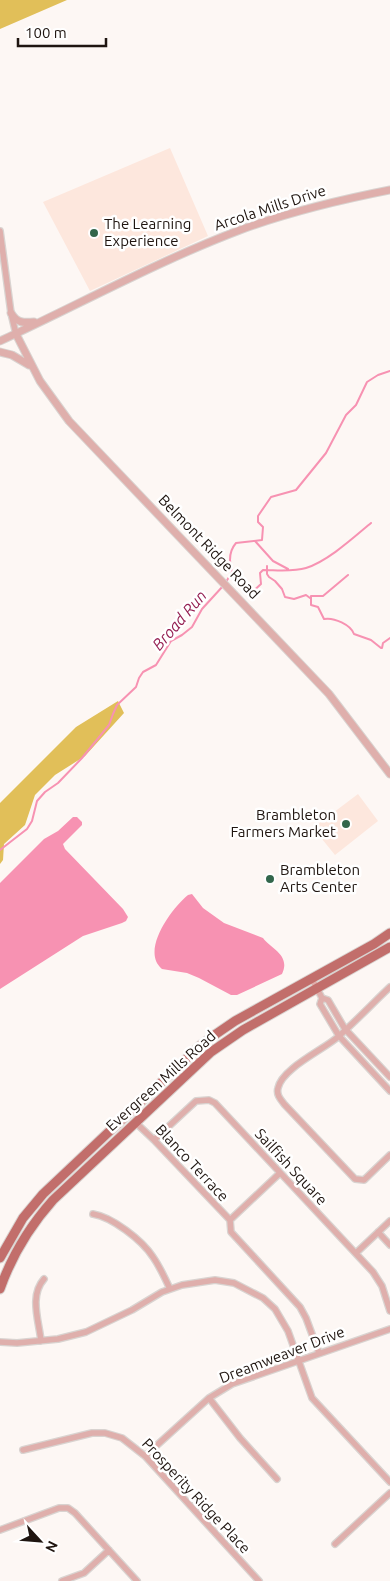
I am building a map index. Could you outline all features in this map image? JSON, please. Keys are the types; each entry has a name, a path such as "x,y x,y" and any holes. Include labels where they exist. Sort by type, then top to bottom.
{"main road":[{"name":"Evergreen Mills Road","path":"0,1258 23,1218 43,1194 202,1045 235,1021 374,944 390,933"},
{"name":"Evergreen Mills Road","path":"0,1288 15,1252 33,1223 53,1200 192,1069 222,1043 243,1030 390,947"}],"street":[{"name":"Arcola Mills Drive","path":"0,341 125,280 240,230 299,210 390,190"},
{"path":"0,231 11,313 16,334"},
{"path":"11,313 16,320 21,322 42,321"},
{"name":"Belmont Ridge Road","path":"16,334 31,367 49,396 83,436 334,700 390,774"},
{"path":"0,352 12,355 31,367"},
{"path":"312,979 322,998 328,1000 346,1030 390,1077"},
{"path":"390,987 339,1036 302,1061 283,1079 277,1094 285,1105 357,1180 364,1180 390,1155"},
{"path":"322,998 320,1004 339,1036 390,1091"},
{"name":"Sailfish Square","path":"154,1140 196,1101 209,1100 215,1103 356,1252 377,1277 382,1286 390,1312"},
{"name":"Blanco Terrace","path":"135,1122 230,1220"},
{"path":"280,1173 230,1220 231,1232 303,1312 318,1353"},
{"path":"93,1214 101,1215 142,1244 152,1255 170,1289"},
{"path":"356,1252 390,1221"},
{"path":"378,1232 390,1245"},
{"path":"41,1341 36,1298 38,1286 44,1279"},
{"path":"0,1342 41,1341 86,1332 170,1289 182,1285 215,1280 234,1283 263,1298 274,1309 288,1331 312,1398 390,1482"},
{"name":"Dreamweaver Drive","path":"144,1456 209,1398 232,1384 390,1329"},
{"path":"209,1398 240,1439 277,1479"},
{"name":"Prosperity Ridge Place","path":"22,1450 92,1433 105,1433 122,1438 144,1456 259,1581"},
{"path":"335,1544 390,1493"},
{"path":"0,1530 60,1508 68,1508 75,1513 138,1581"},
{"path":"62,1581 84,1573 109,1550"}],"shaded area":[{"path":"0,0 67,0 0,29"},
{"path":"170,148 208,236 90,291 43,202"},
{"path":"118,701 124,713 85,756 55,775 35,795 25,825 4,844 3,860 0,864 0,803 76,727"},
{"name":"Brambleton Farmers Market","path":"358,794 378,821 335,855 313,828"},
{"path":"73,817 77,817 82,822 82,825 63,844 65,849 123,909 128,917 122,923 83,936 0,989 0,883 44,839 58,831"},
{"path":"192,894 203,908 224,923 263,938 282,957 284,967 282,974 237,995 231,995 187,973 162,969 156,961 156,941 167,919 181,901"}],"waterway":[{"name":"Broad Run","path":"226,582 232,572 230,557 236,543 262,540 263,527 258,522 258,516 271,497 296,490 326,453 346,415 356,405 367,382 378,375 390,371"},
{"path":"229,576 235,578 237,583 250,594 261,584 260,573 263,570 296,570 314,565 340,548 371,523"},
{"path":"255,541 273,561 288,569"},
{"path":"267,566 267,574 282,589 285,597 294,599 306,595 310,598"},
{"path":"348,575 323,596 311,596 311,605 318,607 324,619 342,622 354,634 371,640 381,648 383,643 390,638"},
{"name":"Broad Run","path":"0,850 27,829 32,821 37,801 82,758 109,725 117,705 136,687 143,672 156,665 171,641 192,627 202,609 223,586"}],"place":[{"name":"The Learning Experience","path":"94,233"},
{"name":"Brambleton Farmers Market","path":"346,824"},
{"name":"Brambleton Arts Center","path":"270,879"}]}
